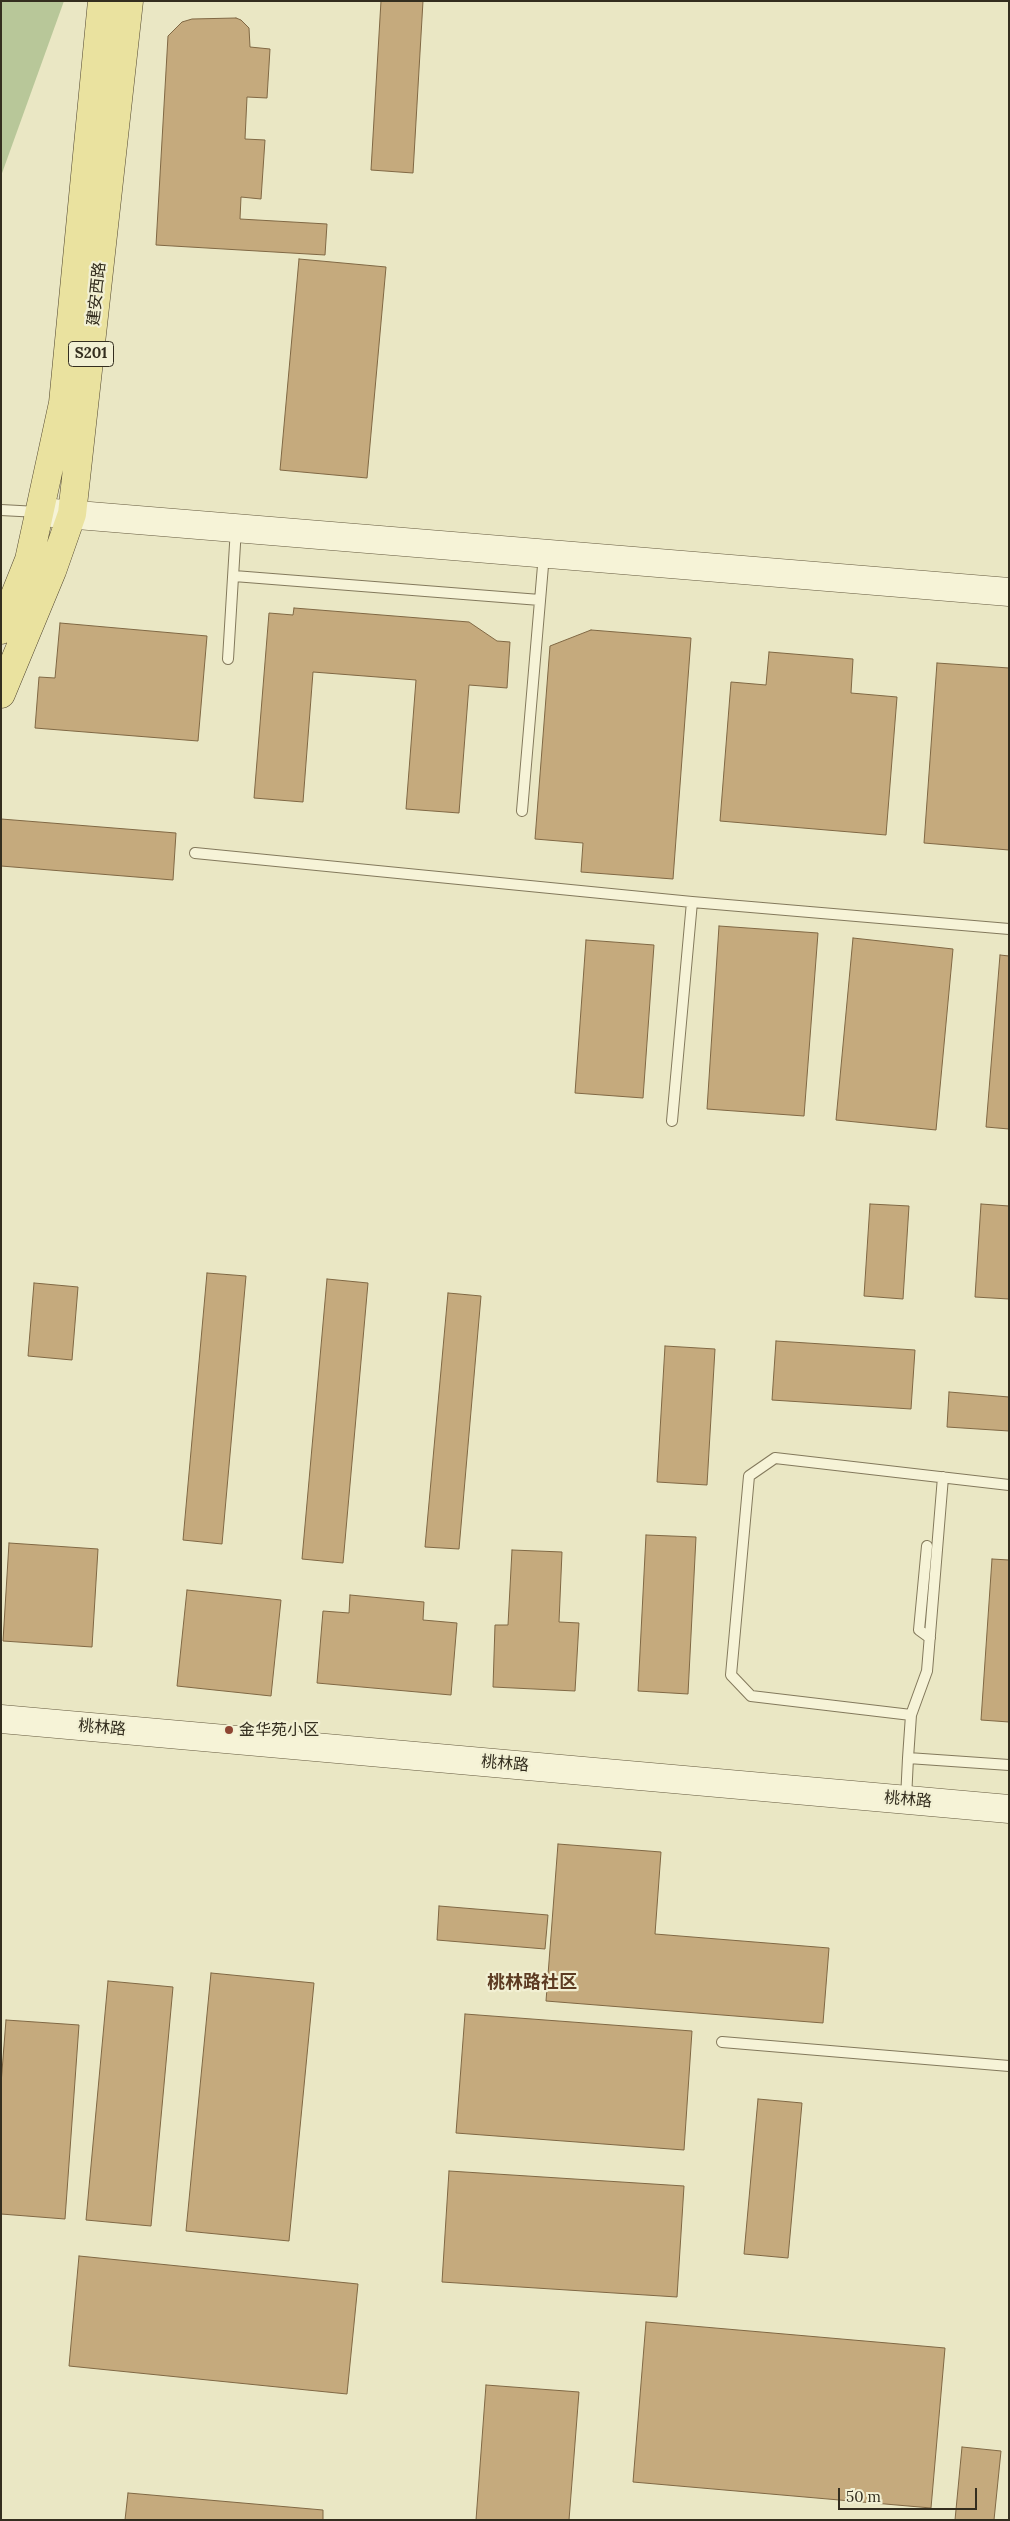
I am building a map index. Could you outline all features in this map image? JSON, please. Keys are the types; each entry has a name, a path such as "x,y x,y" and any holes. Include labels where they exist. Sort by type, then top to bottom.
{"main road":[{"name":"建安西路","path":"1,630 29,560 64,403 102,1"},
{"name":"建安西路","path":"1,694 52,571 72,514 128,1"}],"street":[{"path":"41,512 1009,592"},
{"name":"桃林路","path":"1,1719 1009,1809"}],"lane":[{"path":"1,510 41,512"},
{"path":"228,659 236,527"},
{"path":"522,811 544,553"},
{"path":"234,576 540,600"},
{"path":"195,853 692,902 1009,929"},
{"path":"672,1121 692,902"},
{"path":"911,1715 751,1696 731,1675 749,1476 775,1458 1009,1485"},
{"path":"906,1800 911,1715 927,1672 943,1477"},
{"path":"927,1546 919,1630 930,1638"},
{"path":"908,1758 1009,1765"},
{"path":"722,2042 1009,2066"}],"green space":[{"path":"1,1 64,1 1,176"}],"building":[{"path":"381,1 423,1 413,173 371,170"},
{"path":"236,18 249,28 250,47 270,49 267,98 247,97 245,139 265,140 261,199 241,197 240,219 327,224 325,255 156,245 168,36 182,22 192,19"},
{"path":"299,259 386,267 367,478 280,470"},
{"path":"294,608 469,622 497,641 510,642 507,688 469,685 459,813 406,809 416,680 313,672 303,802 254,798 269,613 293,615"},
{"path":"60,623 207,636 198,741 35,728 39,677 55,678"},
{"path":"591,630 691,638 673,879 581,872 583,843 535,839 550,646"},
{"path":"769,652 853,659 851,693 897,697 886,835 720,821 731,682 766,685"},
{"path":"937,663 1009,668 1009,850 924,843"},
{"path":"1,819 176,833 173,880 1,866"},
{"path":"719,926 818,933 804,1116 707,1109"},
{"path":"853,938 953,949 936,1130 836,1120"},
{"path":"586,940 654,945 643,1098 575,1093"},
{"path":"1000,955 1009,956 1009,1129 986,1127"},
{"path":"870,1204 909,1206 903,1299 864,1296"},
{"path":"981,1204 1009,1206 1009,1299 975,1297"},
{"path":"207,1273 246,1276 222,1544 183,1540"},
{"path":"327,1279 368,1283 343,1563 302,1559"},
{"path":"34,1283 78,1287 72,1360 28,1356"},
{"path":"448,1293 481,1296 459,1549 425,1547"},
{"path":"776,1341 915,1350 911,1409 772,1400"},
{"path":"665,1346 715,1349 707,1485 657,1482"},
{"path":"949,1392 1009,1397 1009,1431 947,1427"},
{"path":"646,1535 696,1537 688,1694 638,1691"},
{"path":"9,1543 98,1549 92,1647 3,1641"},
{"path":"512,1550 562,1552 559,1622 579,1623 575,1691 493,1687 495,1625 508,1625"},
{"path":"992,1559 1009,1560 1009,1722 981,1720"},
{"path":"187,1590 281,1600 271,1696 177,1686"},
{"path":"350,1595 424,1602 423,1620 457,1623 451,1695 317,1683 323,1611 349,1613"},
{"path":"558,1844 661,1852 655,1934 829,1948 823,2023 546,2001"},
{"path":"439,1906 548,1915 545,1949 437,1940"},
{"path":"211,1973 314,1983 289,2241 186,2231"},
{"path":"108,1981 173,1987 151,2226 86,2220"},
{"path":"465,2014 692,2031 684,2150 456,2133"},
{"path":"6,2020 79,2025 65,2219 1,2214 1,2084"},
{"path":"758,2099 802,2103 788,2258 744,2254"},
{"path":"449,2171 684,2186 677,2297 442,2282"},
{"path":"79,2256 358,2284 347,2394 69,2366"},
{"path":"646,2322 945,2348 931,2508 633,2482"},
{"path":"486,2385 579,2392 569,2520 476,2520"},
{"path":"962,2447 1001,2451 994,2520 955,2520"},
{"path":"128,2493 323,2510 323,2520 125,2520"}],"place":[{"name":"金华苑小区","path":"229,1730"}],"district":[{"name":"桃林路社区","path":"532,1983"}]}
